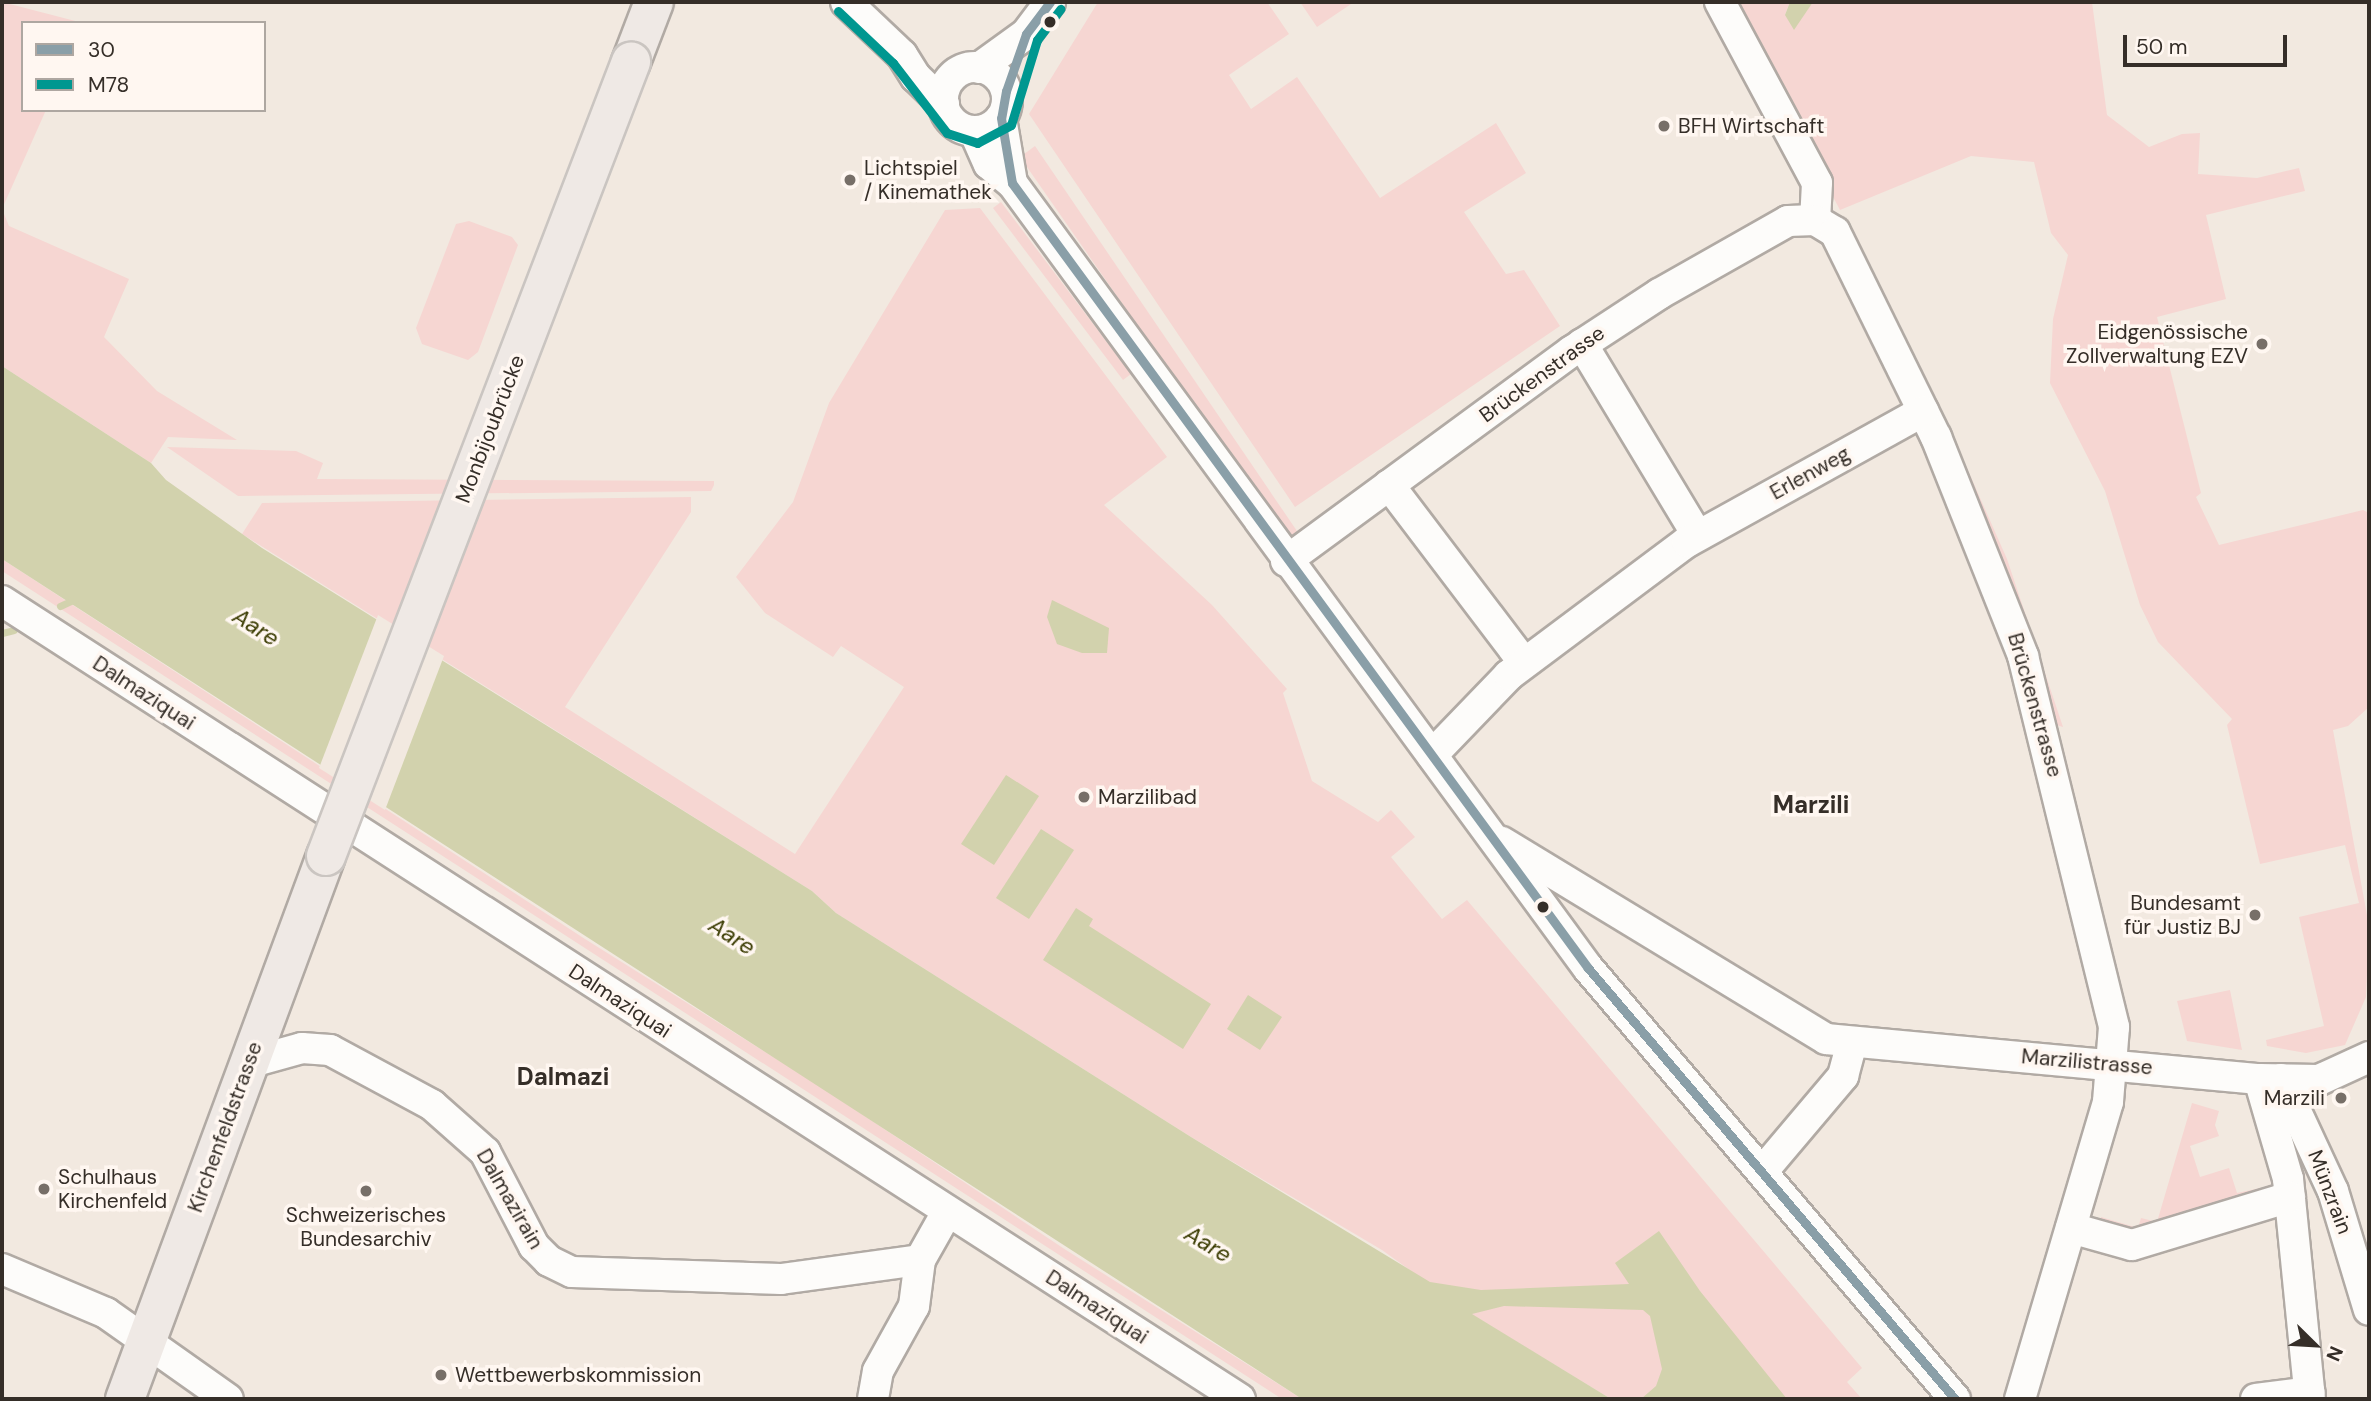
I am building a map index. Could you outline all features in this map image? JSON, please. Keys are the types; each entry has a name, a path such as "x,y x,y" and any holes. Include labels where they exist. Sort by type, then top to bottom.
{"main road":[{"name":"Monbijoubrücke","path":"326,856 654,2"},
{"name":"Kirchenfeldstrasse","path":"125,1399 326,856"}],"street":[{"path":"846,2 902,55 916,77 944,104 956,125 974,131 990,127 1003,105 1026,34 1050,2"},
{"path":"1720,2 1817,183 1815,220"},
{"path":"944,104 945,89 970,69 1026,34"},
{"path":"902,55 996,76 1003,105"},
{"name":"Marzilistrasse","path":"1003,105 1012,183"},
{"name":"Marzilistrasse","path":"974,131 989,164 1012,183 1489,835 1805,1029 1852,1043 2113,1063 2263,1079 2319,1080 2360,1060"},
{"name":"Brückenstrasse","path":"1286,561 1582,344 1788,221 1815,220 1842,240 1923,411 1992,571 2034,692 2112,1014 2113,1063 2108,1102 2020,1399"},
{"path":"1582,344 1697,535"},
{"name":"Erlenweg","path":"1432,755 1524,663 1697,535 1923,411"},
{"path":"1390,485 1524,663"},
{"name":"Dalmaziquai","path":"2,601 1240,1399"},
{"path":"1489,835 1588,968 1955,1399"},
{"path":"1762,1172 1843,1076 1852,1043"},
{"name":"Dalmazirain","path":"248,1063 295,1049 325,1049 395,1084 448,1116 474,1139 495,1168 534,1246 549,1261 572,1272 781,1279 920,1260"},
{"path":"2256,1399 2310,1396 2290,1197 2263,1079"},
{"name":"Münzrain","path":"2263,1079 2333,1191 2369,1310"},
{"path":"2071,1228 2133,1245 2290,1197"},
{"path":"873,1399 878,1371 914,1306 920,1260 947,1212"},
{"path":"4,1275 106,1313 228,1399"}],"shaded area":[{"path":"2,2 75,21 21,21 21,112 45,112 2,209"},
{"path":"1098,2 1267,2 1289,34 1229,75 1251,109 1297,77 1380,198 1496,123 1526,173 1464,212 1506,274 1524,270 1560,326 1295,507 1029,114"},
{"path":"1300,2 1354,2 1317,27"},
{"path":"1730,2 1790,2 1785,15 1813,2 2092,2 2107,115 2149,147 2182,134 2200,133 2198,174 2257,178 2299,168 2305,191 2206,215 2226,299 2157,317 2201,493 2196,497 2219,545 2363,510 2369,513 2369,707 2348,726 2333,730 2369,926 2366,997 2345,1045 2306,1053 2267,1046 2266,1040 2324,1026 2299,917 2359,903 2345,845 2260,864 2227,725 2232,719 2158,642 2140,605 2105,491 2050,383 2053,319 2068,255 2051,233 2034,162 1971,156 1840,210"},
{"path":"1035,146 1299,534 1284,536 1020,157"},
{"path":"1001,202 1131,374 1123,380 993,208"},
{"name":"Marzilibad","path":"980,208 1167,457 1104,505 1212,605 1287,689 1283,693 1312,781 1378,822 1391,810 1415,837 1391,857 1442,919 1467,900 1862,1368 1847,1382 1862,1399 1611,1399 1471,1314 1382,1250 1191,1137 836,913 812,891 242,534 262,503 691,497 691,512 565,707 795,854 904,687 841,646 833,657 765,613 736,577 793,502 829,403 945,210"},
{"path":"2,209 9,226 129,279 104,337 157,391 237,440 168,437 151,463 2,366"},
{"path":"469,221 512,237 518,245 478,352 468,360 422,344 416,328 456,224"},
{"path":"1932,389 2007,559 2063,727 2053,724"},
{"path":"167,447 296,451 323,463 317,479 714,481 714,485 711,491 238,496"},
{"path":"2,559 585,939 821,1087 1066,1250 1302,1399 1282,1399 2,571"},
{"path":"2230,990 2242,1050 2187,1041 2177,1001"},
{"path":"2192,1103 2219,1111 2215,1125 2219,1136 2190,1146 2200,1177 2229,1168 2237,1193 2275,1185 2277,1192 2136,1236 2098,1228 2101,1217 2138,1228 2141,1218 2157,1222"}],"water":[{"path":"1790,2 1813,2 1794,30 1785,15"},
{"name":"Aare","path":"2,366 151,463 166,480 262,548 812,891 836,913 1191,1137 1430,1282 1481,1290 1629,1284 1615,1263 1659,1231 1700,1291 1787,1399 1641,1399 1656,1386 1662,1369 1650,1316 1643,1310 1504,1306 1472,1314 1611,1399 1302,1399 2,559"},
{"path":"1052,600 1109,628 1107,653 1082,653 1057,644 1047,617"},
{"path":"1006,775 1039,796 994,865 961,844"},
{"path":"1041,829 1074,850 1029,919 996,898"},
{"path":"1076,908 1093,919 1089,926 1211,1004 1183,1049 1043,960"},
{"path":"1248,995 1282,1017 1260,1050 1227,1029"}],"pier":[{"path":"378,615 444,656 385,810 319,768"}],"waterway":[{"path":"60,606 75,599"},
{"path":"2,633 14,630"}],"transit line":[{"name":"30","path":"1050,2 1026,34 1006,91 1001,118 1012,183 1588,968 1955,1399"},
{"name":"M78","path":"838,11 893,63 947,133 977,143 1011,125 1037,40 1060,9"}],"place":[{"name":"BFH Wirtschaft","path":"1664,126"},
{"name":"Lichtspiel / Kinemathek","path":"850,180"},
{"name":"Eidgenössische Zollverwaltung EZV","path":"2262,344"},
{"name":"Marzilibad","path":"1084,797"},
{"name":"Bundesamt für Justiz BJ","path":"2255,915"},
{"name":"Marzili","path":"2341,1098"},
{"name":"Schulhaus Kirchenfeld","path":"44,1189"},
{"name":"Schweizerisches Bundesarchiv","path":"366,1191"},
{"name":"Wettbewerbskommission","path":"441,1375"}],"district":[{"name":"Marzili","path":"1811,805"},
{"name":"Dalmazi","path":"563,1077"}]}
